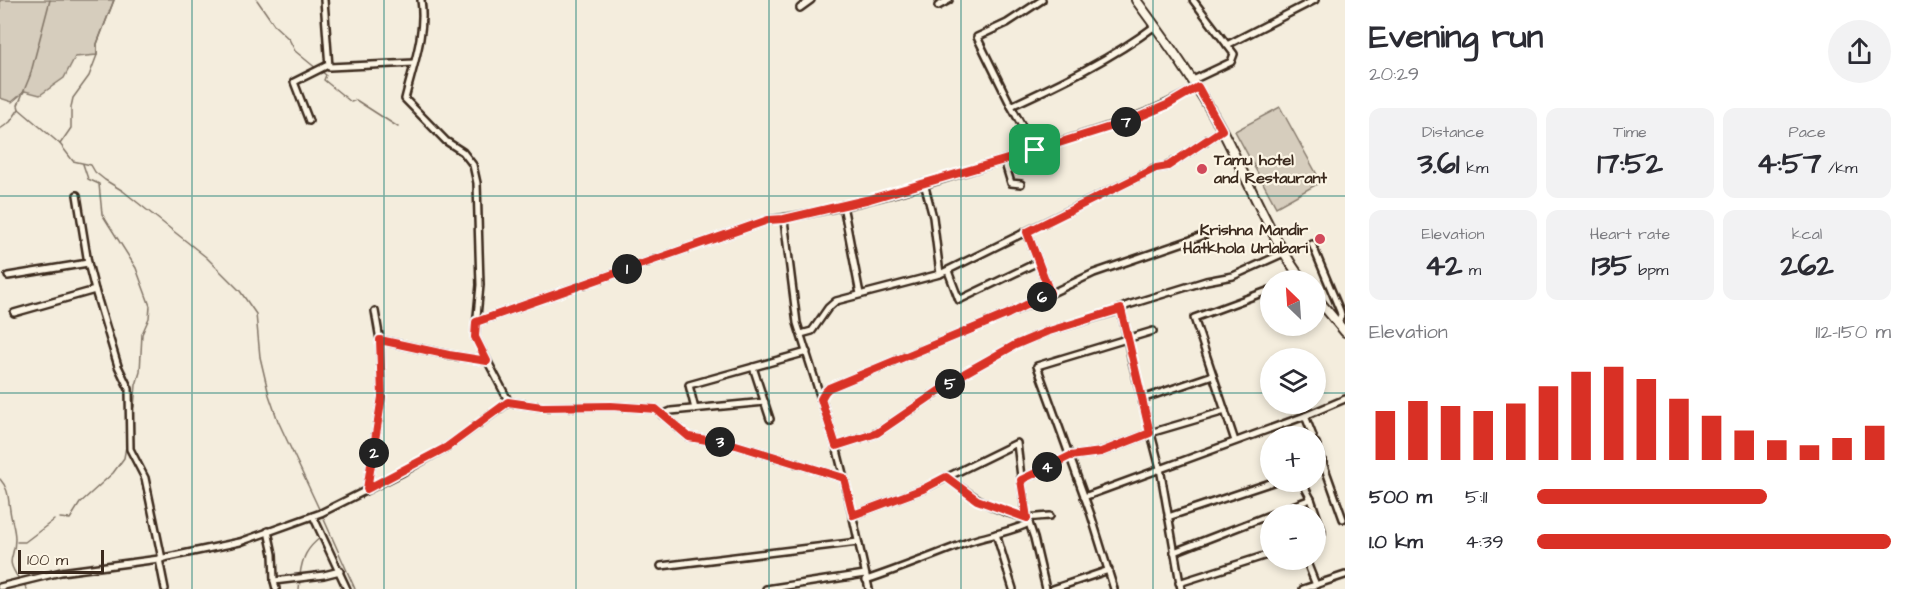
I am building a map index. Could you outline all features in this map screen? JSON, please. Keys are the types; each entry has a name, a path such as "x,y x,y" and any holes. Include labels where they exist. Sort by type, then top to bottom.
{"main road":[{"path":"1136,0 1195,83 1222,130 1292,270"},
{"path":"1326,308 1345,332"}],"street":[{"path":"324,0 328,66"},
{"path":"421,0 422,28 405,99 446,141 463,152 473,165 477,183 480,285 475,337 508,402"},
{"path":"800,8 811,0"},
{"path":"938,6 949,0"},
{"path":"1035,150 977,37 1007,23 1042,0"},
{"path":"476,322 768,220 784,219 843,205 1004,160 1129,121 1167,105 1195,83 1231,62 1233,54 1199,3 1193,0"},
{"path":"1227,45 1315,0"},
{"path":"1011,106 1080,71 1139,38 1155,26"},
{"path":"309,121 294,82 328,66 414,63"},
{"path":"801,334 812,331 828,308 836,301 948,271 1156,168 1168,166 1222,130"},
{"path":"1004,160 1011,183 1021,184"},
{"path":"924,183 933,218 940,274"},
{"path":"77,195 88,263 95,290 118,366 129,389 130,449 145,478 165,589"},
{"path":"843,205 860,294"},
{"path":"784,219 797,323 836,446 869,589"},
{"path":"1027,232 1050,293"},
{"path":"821,399 829,388 1008,314 1050,293 1126,261 1205,235"},
{"path":"1312,244 1340,311 1338,322"},
{"path":"836,446 877,433 965,373 1015,345 1046,332 1206,282 1233,276 1284,253"},
{"path":"948,271 959,300 1038,262"},
{"path":"8,276 88,263"},
{"path":"14,313 95,290"},
{"path":"1235,441 1194,318 1260,294"},
{"path":"1121,309 1160,468 1180,586 1260,558"},
{"path":"367,489 382,397 380,340 375,311"},
{"path":"1114,589 1070,456 1037,366 1153,330"},
{"path":"380,340 487,361"},
{"path":"695,409 689,385 807,352"},
{"path":"753,367 770,419"},
{"path":"1142,399 1214,375"},
{"path":"1084,497 1305,416 1345,399"},
{"path":"0,587 61,572 161,559 231,545 313,516 447,447 508,402 542,407 611,406 656,409 689,437 736,445 844,478"},
{"path":"662,415 670,411 765,402"},
{"path":"1021,480 1070,456 1101,452 1150,433 1225,411"},
{"path":"1305,416 1309,426"},
{"path":"853,515 923,489 1017,443 1028,520 1046,589"},
{"path":"1326,471 1343,519"},
{"path":"946,477 977,500 1028,520 1050,516"},
{"path":"1168,517 1260,486"},
{"path":"1307,492 1313,504"},
{"path":"1174,552 1311,499"},
{"path":"313,516 347,589"},
{"path":"766,589 866,577 996,534 1017,530 1028,520"},
{"path":"268,531 273,554 276,589"},
{"path":"996,534 1013,589"},
{"path":"661,566 858,542"},
{"path":"1053,589 1109,570"},
{"path":"1310,570 1316,585"},
{"path":"274,581 340,572"},
{"path":"1303,589 1345,575"}],"shaded area":[{"path":"0,0 114,0 97,44 97,55 75,57 64,78 40,95 25,91 12,102 0,98"},
{"path":"1280,107 1321,182 1276,207 1235,131"}],"waterway":[{"path":"50,0 30,76 18,105 19,109 60,144 73,161 91,165 95,172 123,191 206,257 240,291 256,314 260,357 278,421 320,511"},
{"path":"60,144 71,128 73,98 89,76 97,55 97,44 114,0"},
{"path":"257,0 275,26 289,39 295,51 317,69"},
{"path":"321,71 326,75 324,80 351,102 356,100 398,127"},
{"path":"0,129 10,122 19,109"},
{"path":"83,164 88,179 99,184 102,214 136,268 150,306 149,318 142,334 140,372 134,407"},
{"path":"60,518 70,519 80,503 113,473 124,458 127,441"},
{"path":"0,479 8,494 15,535 11,562 19,579"},
{"path":"322,515 355,589"},
{"path":"17,542 25,542 54,520"},
{"path":"300,575 306,554 320,538"},
{"path":"299,589 300,580"},
{"path":"23,583 27,589"}],"place":[{"name":"Tamu hotel and Restaurant","path":"1202,169"},
{"name":"Krishna Mandir Hatkhola Urlabari","path":"1320,239"}],"route":[{"path":"1198,87 1222,130 1168,166 1156,168 1027,232 1050,293 1008,314 829,388 821,399 836,446 877,433 965,373 1015,345 1046,332 1121,309 1150,433 1101,452 1070,456 1021,480 1027,518 977,500 946,477 923,489 853,515 844,478 736,445 689,437 656,409 611,406 542,407 508,402 447,447 367,489 382,397 380,340 487,361 475,337 476,322 768,220 784,219 870,199 1035,150 1129,121 1167,105 1198,87"}]}
